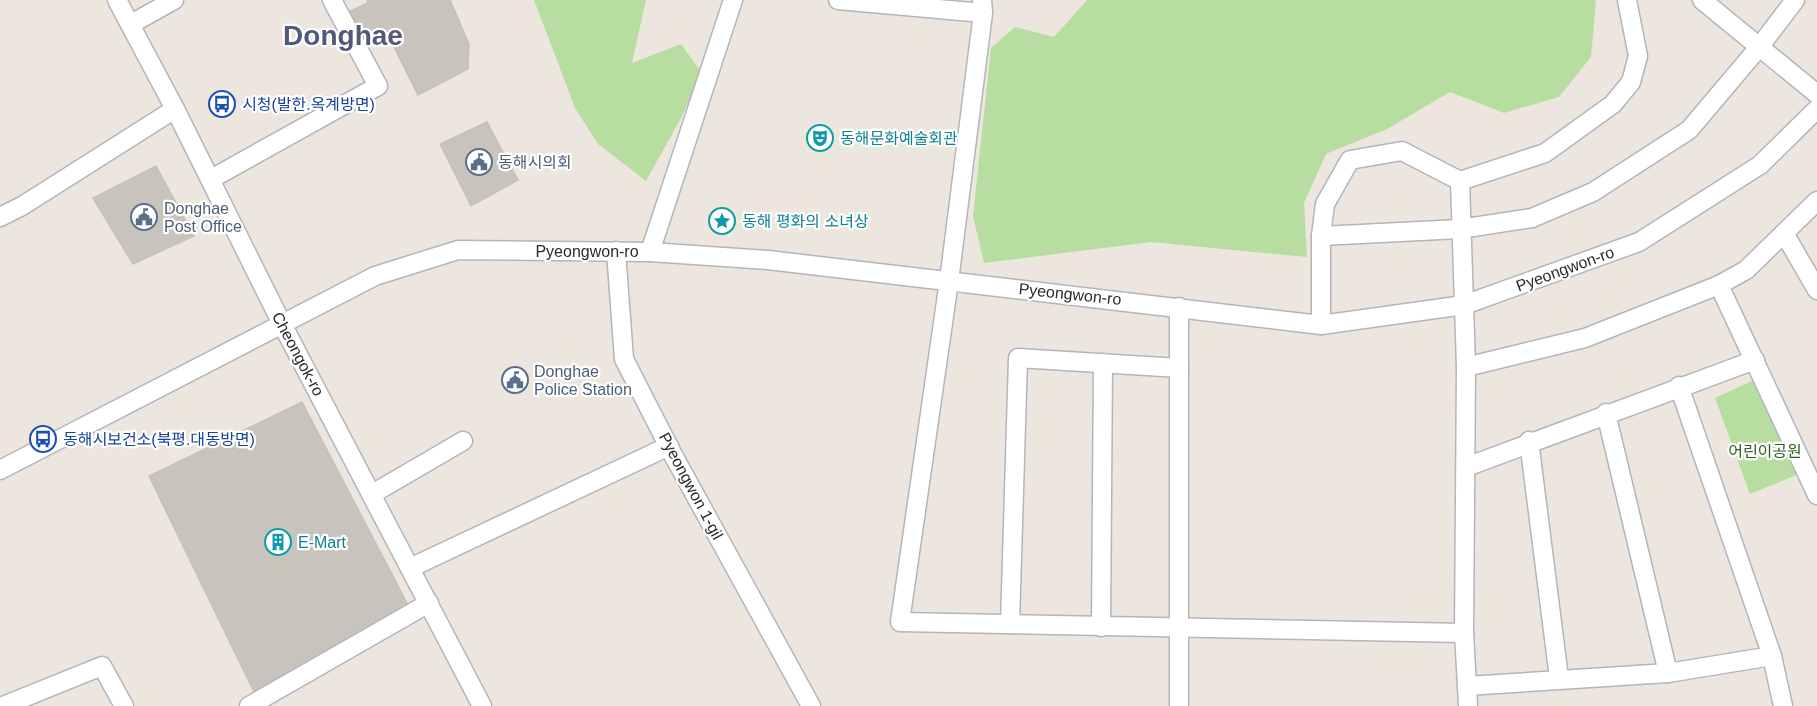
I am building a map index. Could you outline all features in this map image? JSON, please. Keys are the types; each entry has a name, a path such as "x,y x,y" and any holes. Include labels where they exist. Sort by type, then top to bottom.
{"street":[{"name":"Cheongok-ro","path":"117,0 211,179 282,324 482,706"},
{"path":"131,24 174,0"},
{"path":"211,179 378,86 332,0"},
{"path":"650,252 733,0"},
{"path":"838,0 982,6 949,280 900,622 1464,633"},
{"path":"1321,325 1321,236 1325,204 1350,160 1402,151 1460,181 1545,153 1613,104 1631,82 1638,56 1627,0"},
{"path":"1702,0 1817,94"},
{"path":"1321,236 1460,229 1532,218 1593,192 1689,130 1760,46 1795,0"},
{"path":"0,217 22,206 175,109"},
{"name":"Pyeongwon-ro","path":"0,471 375,276 458,250 650,252 768,260 1321,325 1464,305 1639,242 1760,165 1817,109"},
{"path":"1460,181 1466,367 1464,633 1468,706"},
{"path":"1466,367 1585,338 1719,285 1746,270 1817,201"},
{"path":"1784,233 1817,290"},
{"name":"Pyeongwon 1-gil","path":"616,251 624,359 810,706"},
{"path":"1719,285 1817,495"},
{"path":"1179,307 1179,706"},
{"path":"1010,624 1018,358 1179,368"},
{"path":"1466,467 1529,441 1755,360"},
{"path":"1101,627 1103,363"},
{"path":"1679,386 1772,656 1783,706"},
{"path":"1606,413 1668,673"},
{"path":"372,494 463,441"},
{"path":"1529,441 1559,678"},
{"path":"411,568 669,446"},
{"path":"249,706 429,603"},
{"path":"1467,686 1559,678 1668,673 1772,656"},
{"path":"3,706 102,666 124,706"}],"green space":[{"path":"534,0 646,0 632,63 681,44 702,73 681,118 646,181 598,144 575,108"},
{"path":"1087,0 1596,0 1591,57 1559,97 1504,113 1450,92 1387,129 1326,154 1304,203 1307,257 1151,242 984,263 973,216 991,48 1015,27 1054,37"},
{"name":"어린이공원","path":"1763,376 1806,471 1750,494 1715,398"}],"building":[{"path":"367,0 450,0 469,44 468,69 418,95 387,33 365,41 350,11 368,3"},
{"name":"동해시의회","path":"487,122 518,180 471,206 440,144"},
{"name":"Donghae Post Office","path":"156,166 194,236 133,264 93,198"},
{"name":"E-Mart","path":"302,402 409,607 255,694 149,476"}],"place":[{"name":"시청(발한.옥계방면)","path":"222,104"},
{"name":"동해문화예술회관","path":"820,138"},
{"name":"동해시의회","path":"479,162"},
{"name":"Donghae Post Office","path":"144,217"},
{"name":"동해 평화의 소녀상","path":"722,221"},
{"name":"Donghae Police Station","path":"515,380"},
{"name":"동해시보건소(북평.대동방면)","path":"43,439"},
{"name":"E-Mart","path":"278,542"}],"district":[{"name":"Donghae","path":"343,35"}]}
